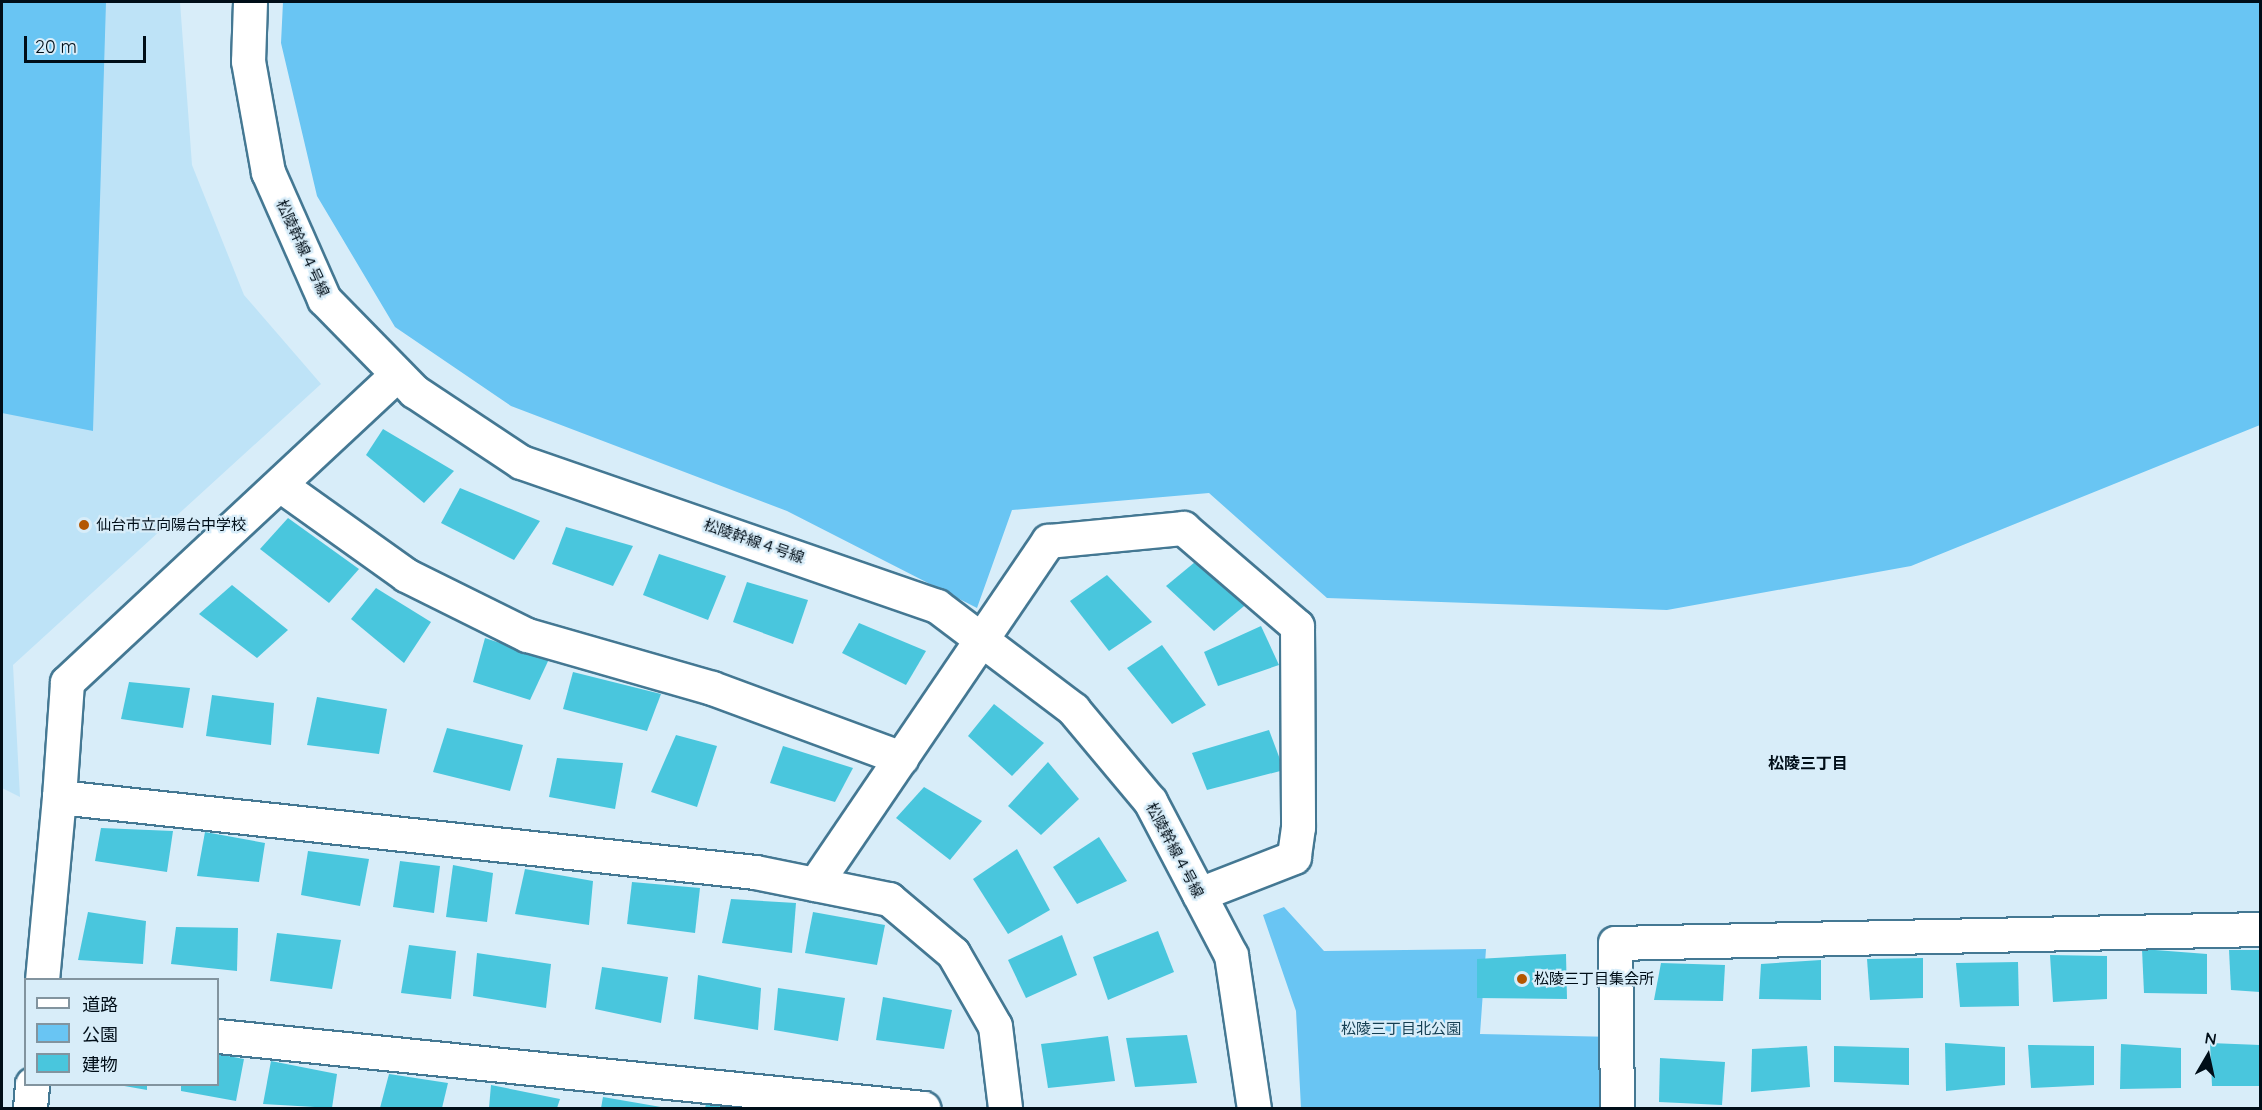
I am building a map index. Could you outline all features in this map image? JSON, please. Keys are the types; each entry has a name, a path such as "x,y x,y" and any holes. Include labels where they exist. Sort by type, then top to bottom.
{"street":[{"name":"松陵幹線４号線","path":"250,2 248,62 267,172 324,299 414,391 520,462 937,606 1073,709 1150,801 1231,955 1254,1108"},
{"path":"42,978 67,682 397,374"},
{"path":"280,485 406,575 527,635 712,688 901,758"},
{"path":"815,884 1048,541 1183,528 1297,626 1298,827 1294,857 1199,894"},
{"path":"59,797 755,872 889,899 953,953 995,1026 1005,1108"},
{"path":"1617,1108 1614,943 2260,929"},
{"path":"219,1036 923,1108"},
{"path":"30,1108 32,1086"}],"shaded area":[{"name":"仙台市立向陽台中学校","path":"2,2 180,2 192,165 244,295 321,384 13,665 20,797 2,788"}],"green space":[{"path":"2,2 106,2 93,431 2,413"},
{"path":"283,2 2260,2 2260,425 1911,566 1667,610 1327,598 1209,493 1012,510 977,608 787,511 511,406 395,327 317,196 281,43"},
{"name":"松陵三丁目北公園","path":"1284,907 1324,951 1486,949 1480,1034 1616,1037 1617,1108 1301,1108 1296,1011 1263,915"}],"building":[{"path":"383,429 454,471 424,503 366,455"},
{"path":"460,488 540,521 514,560 441,523"},
{"path":"288,518 359,569 329,603 260,549"},
{"path":"566,527 633,546 613,586 552,564"},
{"path":"659,554 726,576 708,620 643,595"},
{"path":"1195,562 1249,602 1214,631 1166,586"},
{"path":"1107,575 1152,622 1109,651 1070,601"},
{"path":"747,582 808,600 793,644 733,622"},
{"path":"232,585 288,630 257,658 199,614"},
{"path":"376,588 431,622 404,663 351,619"},
{"path":"859,623 926,651 906,685 842,653"},
{"path":"1261,626 1279,665 1218,686 1204,652"},
{"path":"485,638 549,659 530,700 473,682"},
{"path":"1162,645 1206,705 1172,724 1127,668"},
{"path":"573,672 661,694 647,731 563,709"},
{"path":"129,682 190,688 183,728 121,719"},
{"path":"212,695 274,703 271,745 206,736"},
{"path":"317,697 387,709 379,754 307,745"},
{"path":"994,704 1044,743 1012,776 968,736"},
{"path":"447,728 523,745 510,791 433,772"},
{"path":"1269,730 1284,770 1207,790 1192,753"},
{"path":"676,735 717,746 697,807 651,792"},
{"path":"783,746 853,768 835,802 770,783"},
{"path":"557,758 623,763 615,809 549,797"},
{"path":"1048,762 1079,799 1041,835 1008,806"},
{"path":"924,787 982,821 950,860 896,818"},
{"path":"101,828 173,831 167,872 95,861"},
{"path":"205,832 265,843 259,882 197,876"},
{"path":"1099,837 1127,881 1077,904 1053,867"},
{"path":"1017,849 1050,910 1008,934 973,879"},
{"path":"308,851 369,859 360,906 301,895"},
{"path":"400,861 440,866 434,913 393,907"},
{"path":"453,865 493,873 487,922 446,917"},
{"path":"525,869 593,881 589,925 515,914"},
{"path":"632,882 700,888 695,933 627,924"},
{"path":"731,899 796,903 792,953 722,943"},
{"path":"88,912 146,921 143,964 78,960"},
{"path":"813,912 885,925 877,965 805,953"},
{"path":"176,927 238,928 237,971 171,964"},
{"path":"1158,931 1174,972 1108,1000 1093,957"},
{"path":"277,933 341,940 332,989 270,981"},
{"path":"1062,935 1077,975 1026,998 1008,960"},
{"path":"409,945 456,951 451,999 401,993"},
{"path":"2142,949 2207,954 2207,994 2144,993"},
{"path":"2229,950 2260,950 2260,992 2231,990"},
{"path":"477,953 551,964 546,1008 473,996"},
{"name":"松陵三丁目集会所","path":"1566,954 1567,999 1477,998 1477,959"},
{"path":"2050,955 2107,956 2107,999 2053,1002"},
{"path":"1923,958 1923,998 1870,1000 1867,959"},
{"path":"1821,960 1821,1000 1759,999 1761,964"},
{"path":"2018,962 2019,1006 1960,1007 1956,963"},
{"path":"1661,963 1725,965 1723,1001 1654,1000"},
{"path":"602,967 668,977 661,1023 595,1009"},
{"path":"698,975 761,988 758,1030 694,1019"},
{"path":"778,988 845,998 838,1041 774,1030"},
{"path":"883,997 952,1010 944,1049 876,1040"},
{"path":"1187,1035 1197,1083 1135,1087 1126,1038"},
{"path":"1108,1036 1115,1081 1048,1088 1041,1044"},
{"path":"1945,1043 2005,1047 2005,1085 1946,1091"},
{"path":"2210,1043 2260,1045 2260,1086 2212,1086"},
{"path":"2121,1044 2181,1048 2181,1088 2120,1089"},
{"path":"2028,1045 2094,1046 2094,1085 2031,1088"},
{"path":"1807,1046 1810,1087 1751,1092 1752,1049"},
{"path":"1834,1046 1909,1048 1909,1085 1834,1082"},
{"path":"219,1054 244,1059 236,1101 181,1091 181,1086 219,1086"},
{"path":"1660,1058 1725,1062 1722,1105 1659,1102"},
{"path":"271,1061 337,1074 332,1108 263,1104"},
{"path":"389,1074 448,1083 442,1108 380,1108"},
{"path":"491,1085 560,1099 557,1108 489,1108"},
{"path":"124,1086 147,1086 147,1090"},
{"path":"603,1097 661,1107 661,1108 601,1108"},
{"path":"706,1104 725,1107 705,1108"}],"place":[{"name":"仙台市立向陽台中学校","path":"84,525"},
{"name":"松陵三丁目集会所","path":"1522,979"}],"district":[{"name":"松陵三丁目","path":"1808,763"}]}
